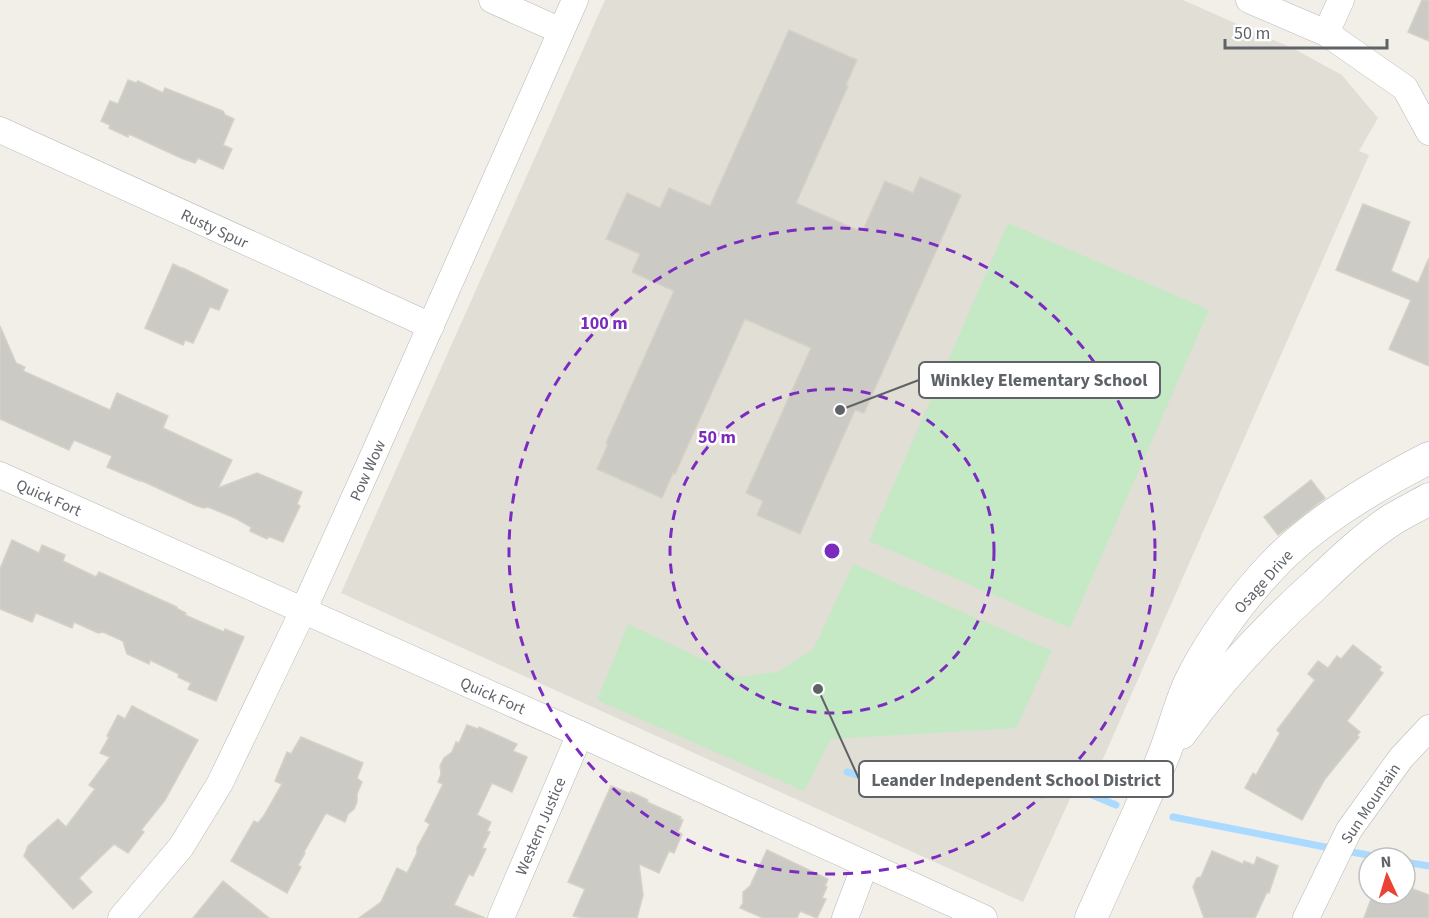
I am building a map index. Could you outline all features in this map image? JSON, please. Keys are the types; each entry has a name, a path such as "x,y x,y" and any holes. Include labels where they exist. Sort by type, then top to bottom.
{"street":[{"path":"492,0 561,31"},
{"name":"Pow Wow","path":"121,918 181,847 220,783 303,611 575,0"},
{"path":"1249,0 1326,33 1405,88 1429,132"},
{"path":"1326,33 1341,0"},
{"name":"Rusty Spur","path":"0,130 431,326"},
{"name":"Osage Drive","path":"1091,918 1162,761 1190,683 1227,622 1273,567 1312,531 1350,505 1429,458"},
{"name":"Quick Fort","path":"0,475 580,734 984,918"},
{"name":"Osage Drive","path":"1162,761 1195,713 1249,649 1296,602 1345,556 1392,520 1429,499"},
{"name":"Sun Mountain","path":"1305,918 1349,830 1401,758 1429,728"},
{"name":"Western Justice","path":"501,918 580,734"},
{"path":"845,918 865,865"}],"shaded area":[{"path":"605,0 1183,0 1296,50 1342,75 1378,118 1359,151 1369,155 1095,777 1083,770 1023,902 341,593"}],"green space":[{"path":"1008,223 1209,310 1070,628 869,541"},
{"path":"853,564 1052,651 1016,728 831,739 804,791 597,700 628,624 740,677 777,672 813,650"}],"building":[{"path":"1422,0 1429,0 1429,41 1408,32"},
{"path":"789,30 857,60 846,85 848,86 796,203 862,232 885,181 913,193 920,177 961,195 864,413 855,410 800,534 757,515 763,501 746,493 811,348 745,319 662,498 597,469 608,444 606,443 674,291 632,272 640,254 606,239 627,193 660,208 669,188 710,206"},
{"path":"128,80 136,83 138,81 163,93 165,88 223,111 225,115 234,119 223,145 232,149 223,169 198,158 195,163 181,158 129,134 128,137 109,128 110,125 101,121 110,101 118,104"},
{"path":"1363,204 1410,222 1391,271 1418,283 1429,258 1429,366 1389,349 1411,300 1336,270"},
{"path":"173,264 228,290 219,310 210,307 193,343 185,340 183,345 145,328"},
{"path":"0,326 16,363 25,367 23,371 110,410 117,393 168,416 163,428 232,460 218,488 257,473 302,492 297,504 300,506 283,542 268,536 267,539 250,531 251,527 235,518 208,507 197,506 107,467 112,456 74,440 69,450 0,419"},
{"path":"1311,480 1325,498 1278,535 1264,517"},
{"path":"12,540 39,553 42,545 65,555 63,561 96,577 99,572 177,607 186,613 185,615 224,632 225,629 244,637 216,701 188,689 191,683 178,677 179,674 150,660 149,664 127,654 123,641 103,632 98,633 74,622 72,628 36,613 32,622 0,609 0,569"},
{"path":"1353,645 1381,667 1379,670 1383,673 1347,721 1360,732 1357,735 1359,737 1325,779 1302,820 1245,788 1253,773 1256,775 1280,733 1277,730 1315,680 1308,674 1318,661 1328,668 1337,656 1341,659"},
{"path":"132,706 198,740 165,800 141,830 144,832 128,853 114,844 79,878 92,892 73,909 24,856 28,846 58,819 66,827 95,789 89,785 110,757 100,753 109,737 107,736 118,715 125,719"},
{"path":"467,725 478,729 479,727 517,744 513,751 527,757 512,792 492,783 477,815 491,822 487,831 490,832 482,848 486,849 473,876 469,874 454,905 485,918 359,918 381,902 397,868 407,873 430,824 425,821 443,784 438,782 441,774 440,766 444,758 452,752 456,742 459,743"},
{"path":"301,737 363,763 357,778 362,782 357,794 357,802 345,822 326,813 304,852 298,865 301,867 287,893 231,861 254,821 258,823 263,817 282,784 275,781 287,752 291,754"},
{"path":"611,786 631,794 631,792 681,817 680,819 683,820 678,832 682,834 674,853 669,851 659,873 639,864 643,895 637,918 573,916 585,889 568,882"},
{"path":"767,850 828,879 822,898 826,899 817,918 800,911 797,918 763,918 740,908 743,903 743,892 750,886"},
{"path":"1212,851 1243,864 1244,861 1254,865 1257,857 1278,866 1269,893 1267,892 1255,918 1204,918 1193,887 1197,878 1201,877"},
{"path":"223,881 269,918 193,918"},
{"path":"1417,890 1429,895 1429,918 1364,918 1368,906 1417,906"}],"waterway":[{"path":"847,772 910,789 991,777 1046,776 1116,805"},
{"path":"1173,817 1335,849"},
{"path":"1346,851 1357,853"},
{"path":"1417,864 1429,866"}],"place":[{"name":"Winkley Elementary School","path":"840,410"},
{"name":"Leander Independent School District","path":"818,689"}]}
